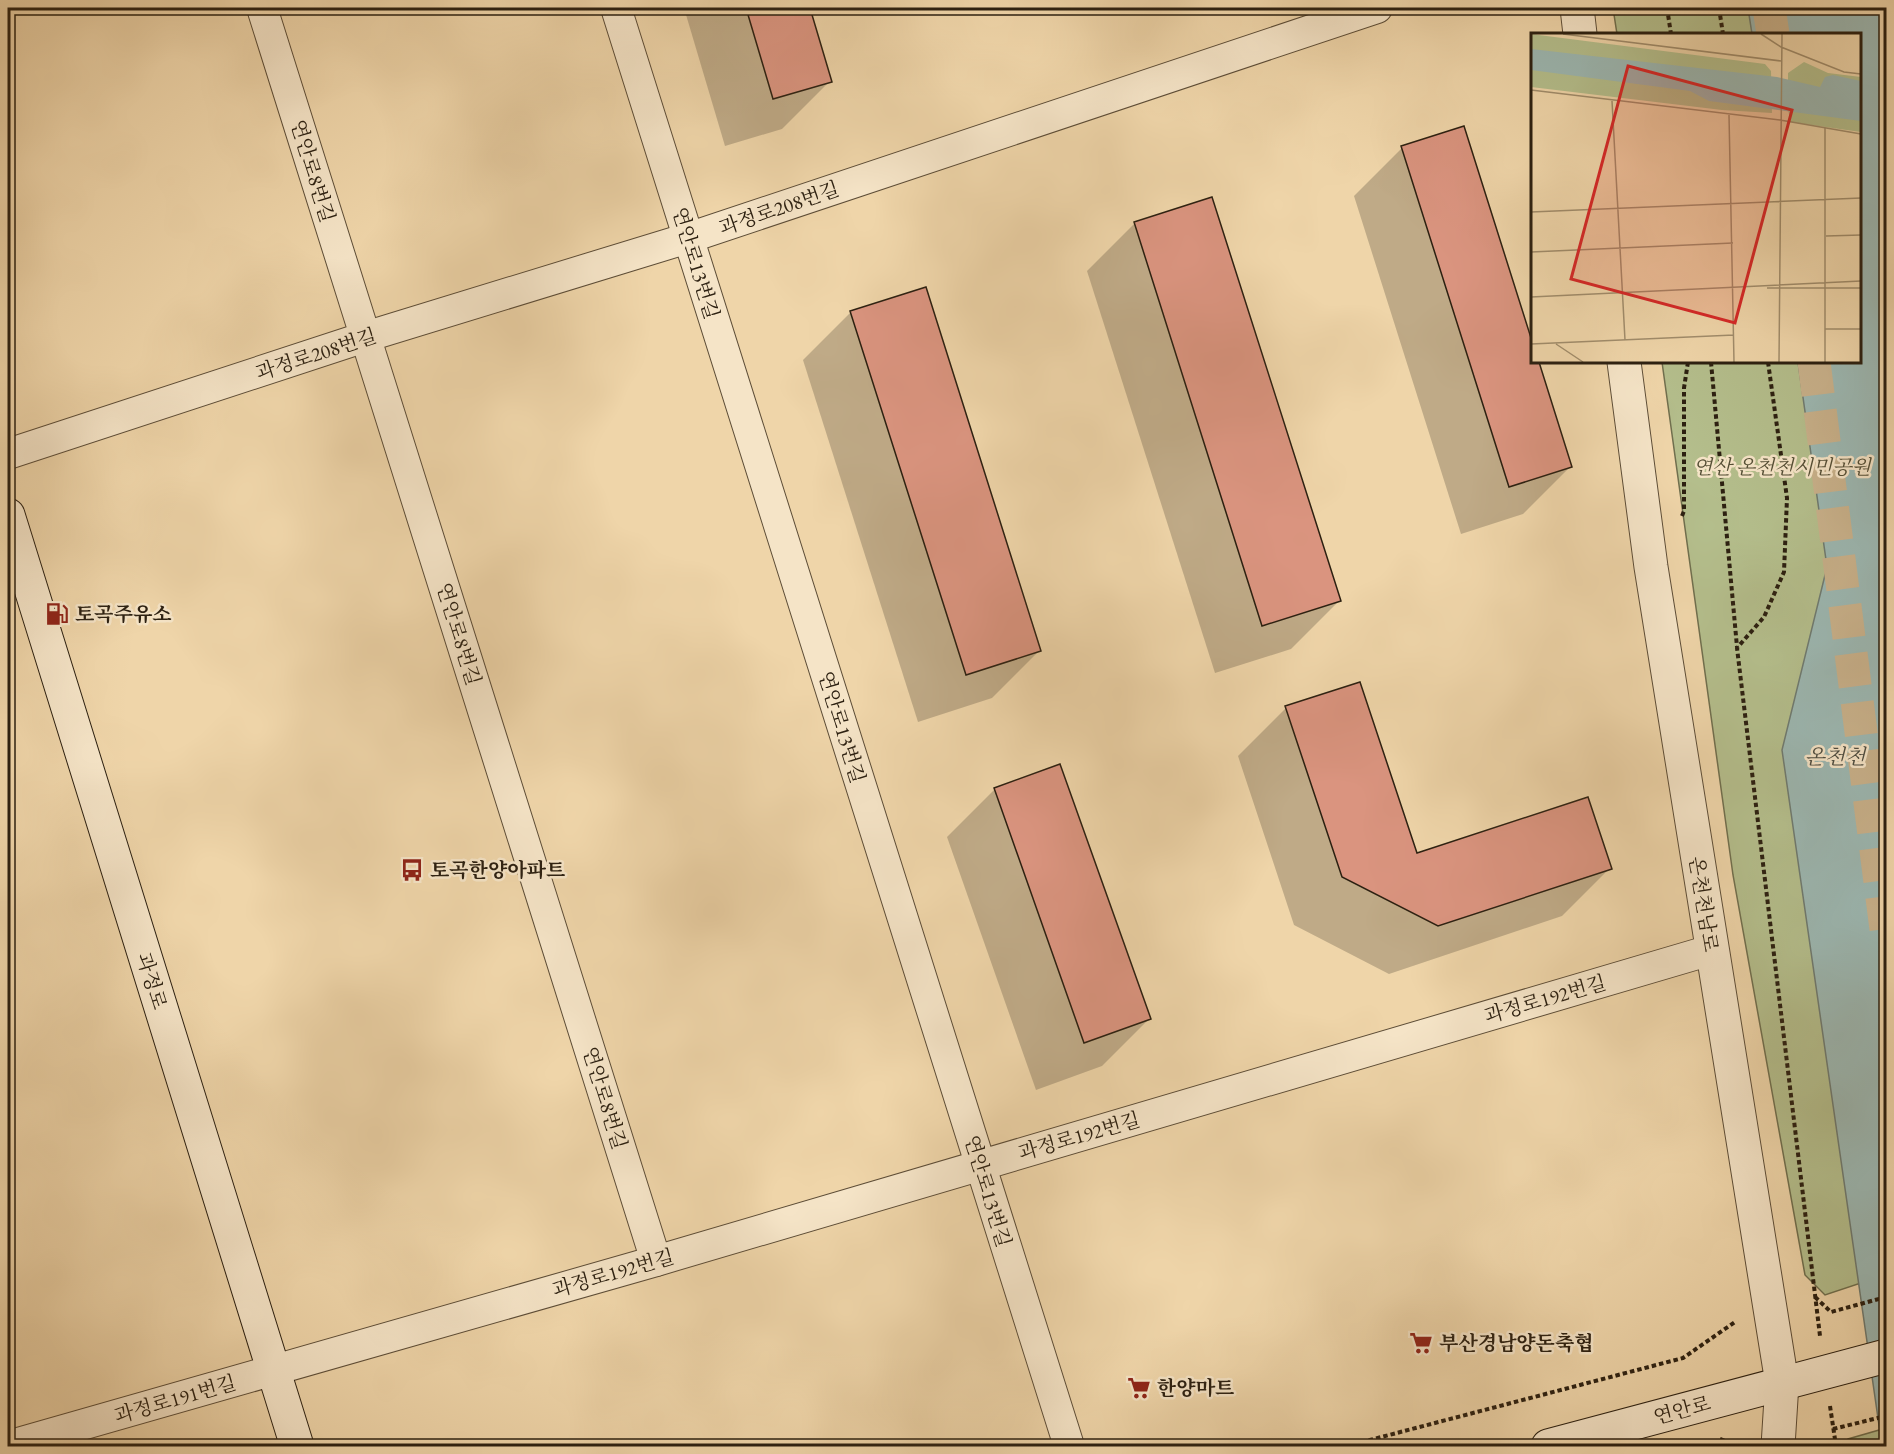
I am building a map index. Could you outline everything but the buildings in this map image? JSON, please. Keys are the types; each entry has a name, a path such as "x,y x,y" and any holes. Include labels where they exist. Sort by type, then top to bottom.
{"main road":[{"path":"1577,8 1580,33"},
{"name":"온천천남로","path":"1624,363 1651,567 1782,1383 1778,1446"},
{"name":"과정로","path":"8,515 297,1446"},
{"name":"연안로","path":"1548,1446 1887,1356"}],"street":[{"name":"연안로8번길","path":"262,8 656,1261"},
{"name":"연안로13번길","path":"616,8 1069,1446"},
{"name":"과정로208번길","path":"8,454 365,337 688,238 1377,8"},
{"name":"과정로192번길","path":"274,1371 1712,950"},
{"name":"과정로191번길","path":"8,1446 274,1371"}],"path":[{"path":"1667,8 1671,33"},
{"path":"1719,8 1723,33"},
{"path":"1680,520 1684,511 1684,388 1688,363"},
{"path":"1711,363 1737,648 1815,1297 1831,1370 1833,1429 1836,1446"},
{"path":"1737,648 1764,617 1784,572 1787,498 1768,363"},
{"path":"1815,1297 1831,1312 1887,1297"},
{"path":"1347,1446 1683,1358 1735,1322"},
{"path":"1833,1429 1887,1416"}],"green space":[{"name":"연산 온천천시민공원","path":"1613,8 1886,8 1882,1276 1825,1295 1805,1275 1733,875 1662,363 1861,363 1861,33 1617,33"},
{"path":"1886,1428 1886,1446 1843,1446 1848,1439"}],"water":[{"name":"온천천","path":"1748,8 1886,8 1886,1446 1882,1446 1782,750 1827,567 1798,363 1861,363 1861,33 1752,33"}],"tunnel":[{"path":"1769,8 1773,33"},
{"path":"1814,363 1886,929"}],"place":[{"name":"토곡주유소","path":"57,614"},
{"name":"토곡한양아파트","path":"412,870"},
{"name":"부산경남양돈축협","path":"1421,1343"},
{"name":"한양마트","path":"1139,1388"}]}
